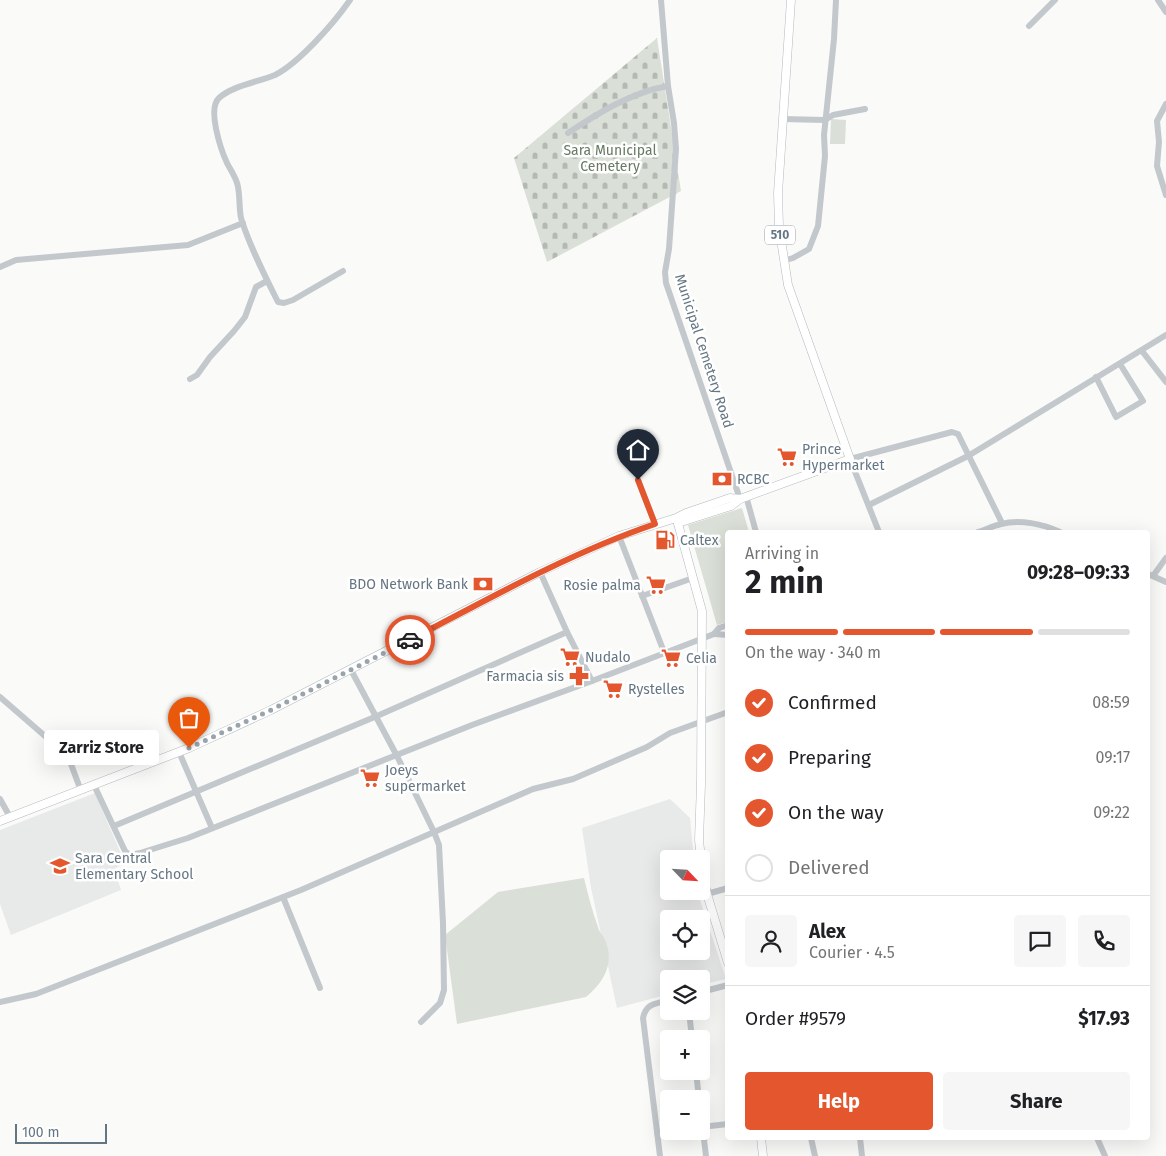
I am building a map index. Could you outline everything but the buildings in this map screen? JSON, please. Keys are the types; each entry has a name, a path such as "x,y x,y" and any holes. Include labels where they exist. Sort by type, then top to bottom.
{"main road":[{"name":"510","path":"790,0 778,193 778,227 788,285 850,459"},
{"path":"0,820 94,786 179,752 271,710 540,572 619,536 655,524 677,521 686,513 730,498 743,498 850,459"},
{"path":"677,521 702,611 700,850"},
{"path":"709,900 725,953"},
{"path":"761,1140 764,1156"}],"street":[{"path":"343,271 293,300 278,302 267,281 243,223 238,187 227,162 215,124 213,110 217,100 226,93 288,67 332,25 350,0"},
{"name":"Municipal Cemetery Road","path":"661,0 668,86 676,149 669,249 665,272 666,283 755,530"},
{"path":"783,261 809,249 815,238 818,226 836,0"},
{"path":"1029,26 1055,0"},
{"path":"1158,0 1166,12"},
{"path":"568,133 614,106 657,88 668,86"},
{"path":"1166,104 1157,121 1159,142 1157,166 1166,196"},
{"path":"782,119 825,120 832,115 865,109"},
{"path":"0,267 16,260 188,245 243,223"},
{"path":"190,379 197,375 210,357 234,332 245,317 256,287 267,281"},
{"path":"869,505 968,456 1166,335"},
{"path":"1142,351 1166,382"},
{"path":"1096,378 1116,417 1143,401 1120,364"},
{"path":"878,530 850,459 952,432 958,434 1002,523"},
{"path":"638,480 655,524"},
{"path":"983,530 1002,523 1022,522 1037,524 1054,530"},
{"path":"619,536 664,652"},
{"path":"1150,575 1166,558"},
{"path":"540,572 592,681"},
{"path":"1150,576 1166,582"},
{"path":"642,596 693,578"},
{"path":"714,634 719,628 725,625"},
{"path":"114,826 376,716 567,632"},
{"path":"94,786 125,851 130,855 212,828 472,725 592,681 664,652 714,634 725,635"},
{"path":"351,670 397,756 439,845 444,990 440,1003 421,1022"},
{"path":"0,697 68,756 81,790"},
{"path":"0,1002 36,994 283,897 533,789 573,779 647,747 670,733 725,713"},
{"path":"179,752 212,828"},
{"path":"0,799 10,817"},
{"path":"710,893 725,889"},
{"path":"283,897 320,988"},
{"path":"710,990 725,986"},
{"path":"660,1002 651,1005 645,1010 643,1018 660,1156"},
{"path":"710,1126 725,1124"},
{"path":"704,1140 706,1156"},
{"path":"811,1140 815,1156"},
{"path":"860,1140 862,1156"},
{"path":"1098,1140 1105,1156"}],"shaded area":[{"name":"Sara Central Elementary School","path":"95,793 125,863 114,869 121,890 11,935 0,904 0,830"},
{"path":"670,799 690,818 693,850 660,850 660,900 700,900 703,910 660,910 660,960 710,960 710,930 725,979 710,983 710,970 660,970 660,996 617,1008 591,888 582,828"}],"green space":[{"name":"Sara Municipal Cemetery","path":"657,38 681,191 547,262 514,158"},
{"path":"831,119 846,120 845,144 830,144"},
{"path":"742,508 748,530 725,530 725,623 717,625 688,525"},
{"path":"584,878 599,930 608,948 609,956 606,972 598,985 586,997 457,1024 445,935 498,892"}],"way so far":[{"path":"189,748 271,710 410,640"}],"place":[{"name":"Prince Hypermarket","path":"787,457"},
{"name":"RCBC","path":"722,479"},
{"name":"Caltex","path":"665,540"},
{"name":"BDO Network Bank","path":"483,584"},
{"name":"Rosie palma","path":"656,585"},
{"name":"Nudalo","path":"570,657"},
{"name":"Celia","path":"671,658"},
{"name":"Farmacia sis","path":"579,676"},
{"name":"Rystelles","path":"613,689"},
{"name":"Zarriz Store","path":"189,748"},
{"name":"Joeys supermarket","path":"370,778"},
{"name":"Sara Central Elementary School","path":"60,866"}],"route":[{"path":"410,640 540,572 619,536 655,524 638,480"}]}
